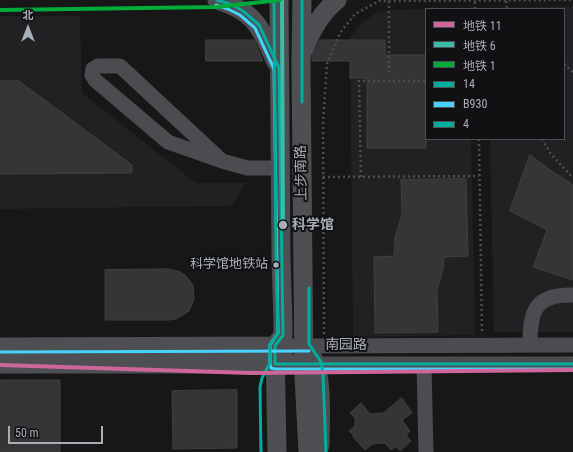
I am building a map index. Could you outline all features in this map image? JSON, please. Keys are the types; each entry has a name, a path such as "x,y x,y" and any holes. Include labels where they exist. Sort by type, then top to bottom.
{"main road":[{"path":"216,0 230,4 243,11 259,25 279,68"},
{"name":"上步南路","path":"266,452 265,388 283,335 279,0"},
{"name":"上步南路","path":"302,0 301,62 308,358 308,452"},
{"path":"301,62 313,28 336,0"},
{"name":"南园路","path":"0,347 275,355 308,358"},
{"name":"上步南路","path":"275,355 277,452"},
{"name":"南园路","path":"0,364 275,355"},
{"name":"上步南路","path":"308,358 319,387 321,452"}],"street":[{"path":"222,161 120,66 102,65 93,69 92,75 95,80 168,142 222,161 248,168 280,168"},
{"path":"530,344 530,325 536,308 543,301 552,297 573,295"},
{"name":"南园路","path":"308,358 324,346 573,345"},
{"name":"南园路","path":"308,358 424,364 573,364"},
{"path":"424,364 426,452"}],"path":[{"path":"324,346 323,124 327,64 340,33 355,14 379,1 475,2 573,0"},
{"path":"389,1 389,72"},
{"path":"506,1 507,8"},
{"path":"475,2 475,8"},
{"path":"565,65 573,72"},
{"path":"361,177 359,81 425,81"},
{"path":"479,140 482,345"},
{"path":"543,140 551,154 573,178"},
{"path":"323,177 479,176"}],"shaded area":[{"path":"573,6 573,332 494,332 490,140 565,140 565,8 488,8"},
{"path":"425,9 425,140 471,140 475,335 353,337 350,37 362,23 374,14 389,10"},
{"path":"0,16 80,16 82,93 196,183 246,183 231,206 0,209"}],"building":[{"path":"206,40 254,40 263,61 206,61"},
{"path":"320,40 385,40 385,55 425,55 426,148 367,148 367,78 350,78 350,61 312,61 312,56"},
{"path":"0,81 19,81 132,165 132,173 0,174"},
{"path":"530,155 573,185 573,280 533,267 547,230 510,211"},
{"path":"466,179 468,256 444,257 443,269 437,289 438,332 375,333 374,257 394,256 395,237 402,214 401,180"},
{"path":"169,269 185,275 193,285 194,299 189,311 176,319 169,320 105,320 105,270"},
{"path":"0,380 60,380 60,452 0,452"},
{"path":"237,390 237,448 173,449 172,391"},
{"path":"402,398 412,413 402,420 410,431 406,435 411,441 400,451 396,446 391,450 385,443 372,444 365,450 349,431 355,426 355,418 350,413 361,403 370,414 383,413"}],"metro line":[{"name":"1","path":"0,10 216,7 280,0"},
{"name":"6","path":"282,0 283,225"},
{"name":"11","path":"0,365 251,373 573,370"}],"transit line":[{"name":"14","path":"217,0 230,4 243,11 259,25 279,68 283,335 275,346 275,364 573,364"},
{"name":"4","path":"261,452 260,387 262,378 270,363 270,344 278,333 274,0"},
{"name":"14","path":"302,0 302,102"},
{"name":"B930","path":"216,5 240,15 255,28 274,69 278,333 270,345 271,368 573,369"},
{"name":"4","path":"309,288 309,344 321,362 323,374 326,452"},
{"name":"B930","path":"0,352 309,351"}],"place":[{"name":"科学馆","path":"283,225"},
{"name":"科学馆地铁站","path":"276,265"}]}
